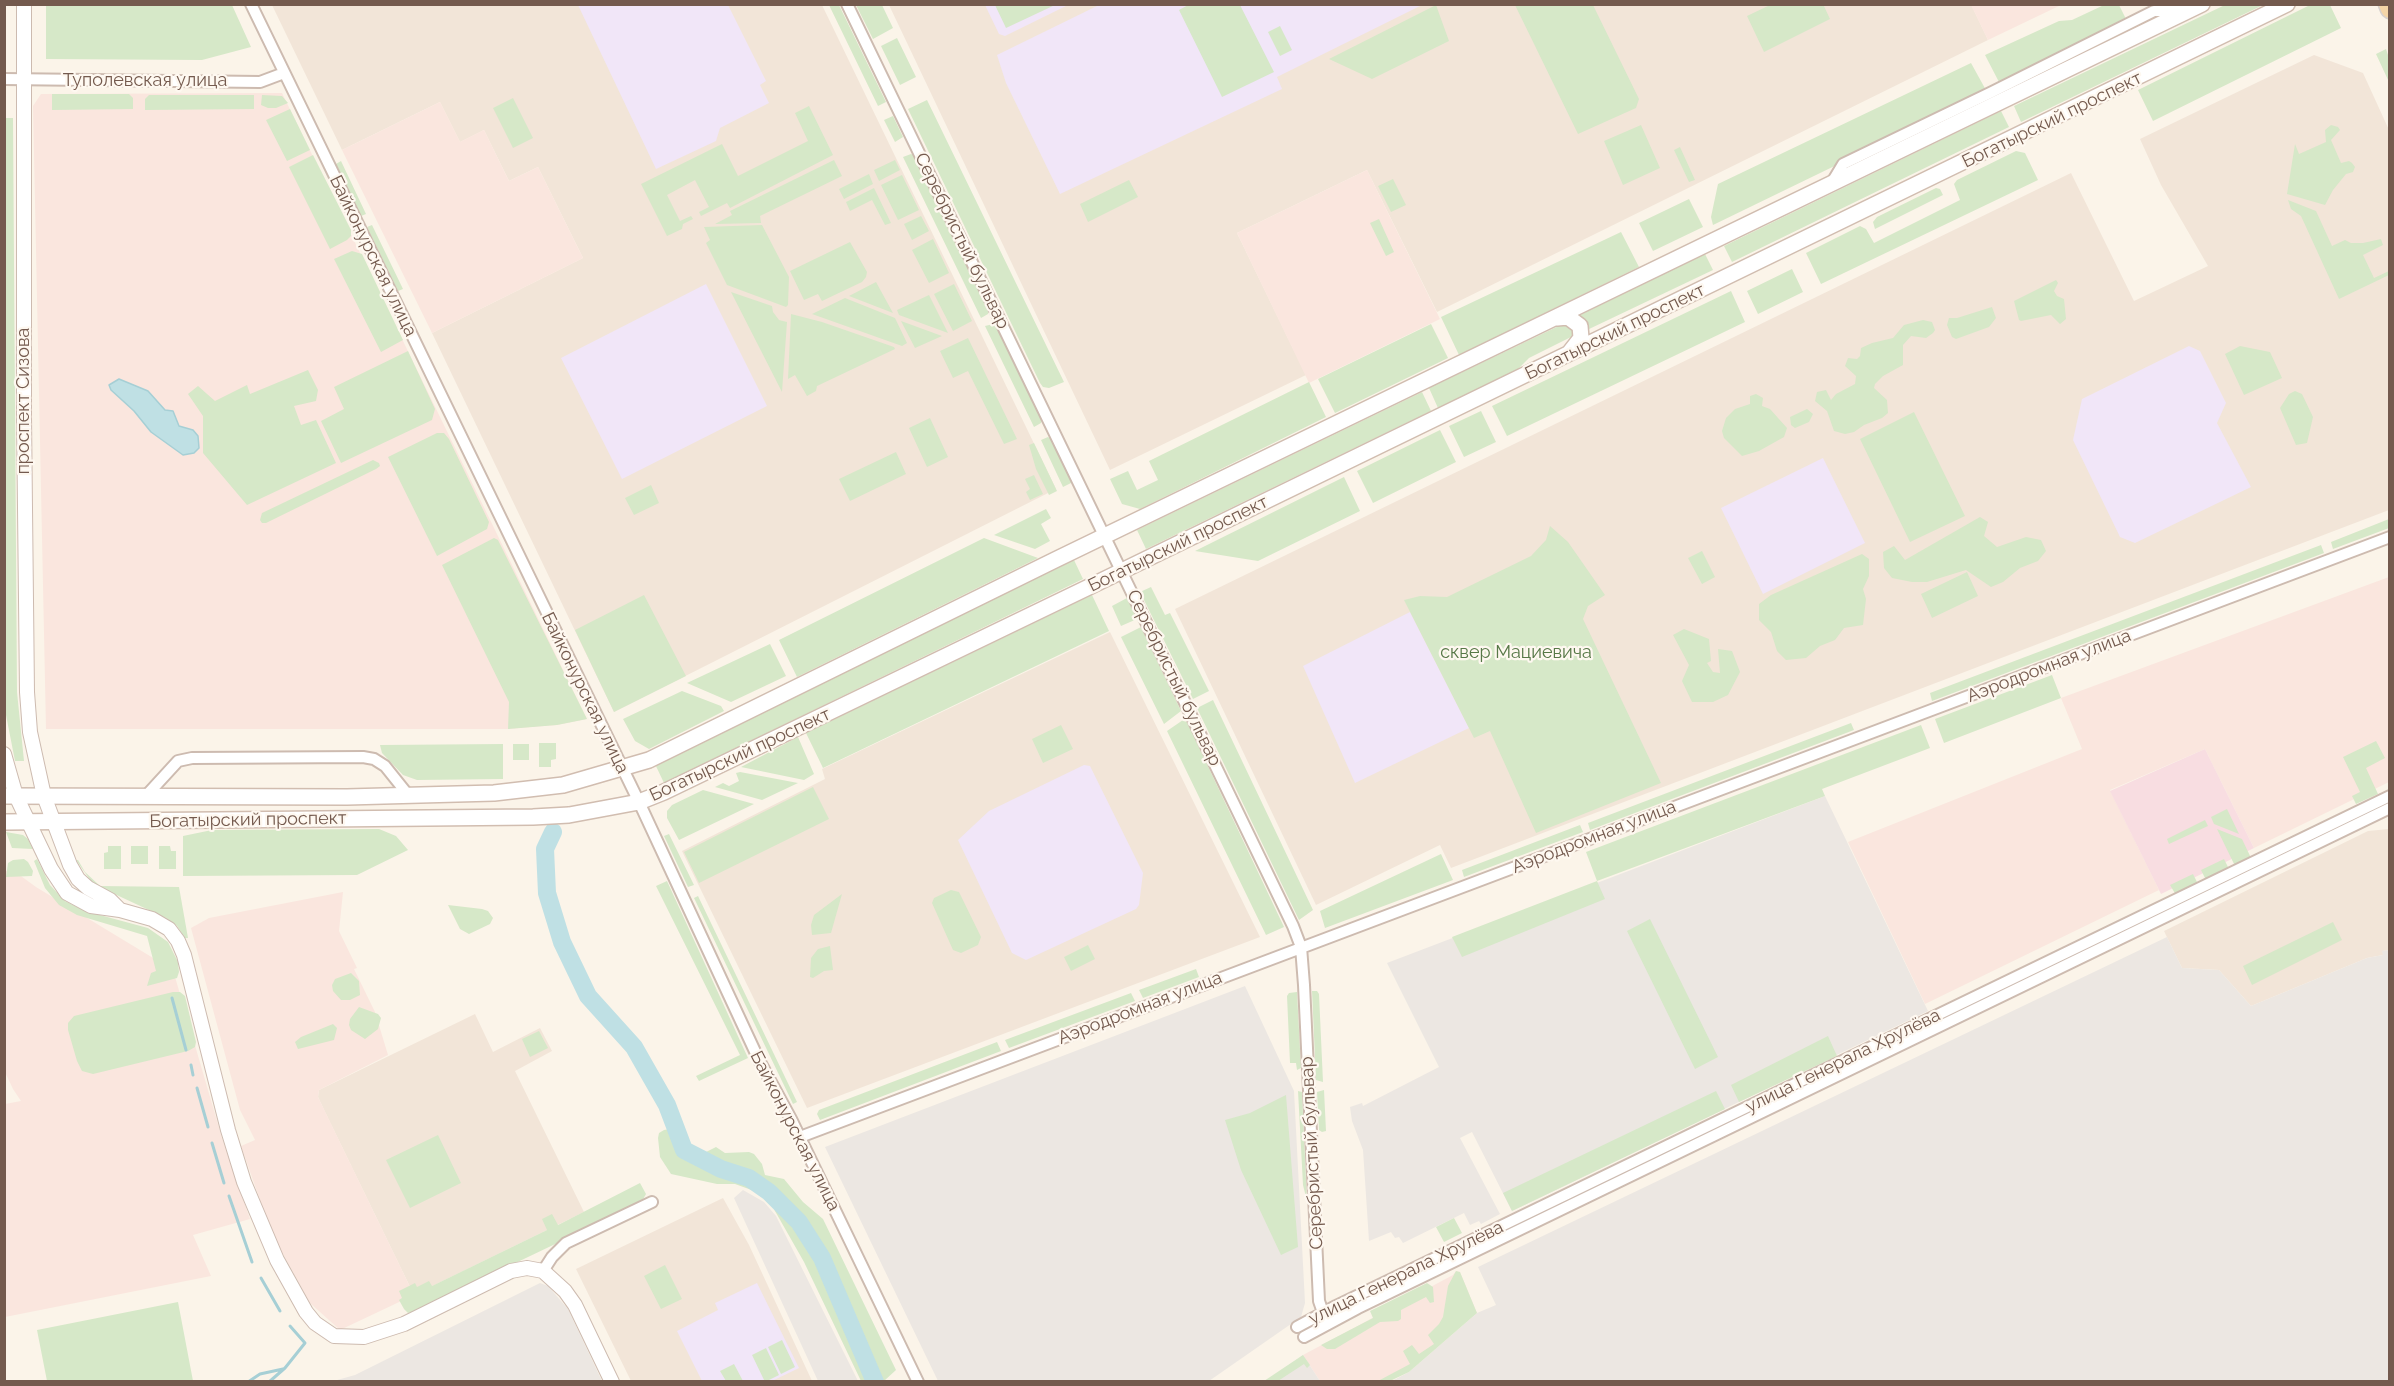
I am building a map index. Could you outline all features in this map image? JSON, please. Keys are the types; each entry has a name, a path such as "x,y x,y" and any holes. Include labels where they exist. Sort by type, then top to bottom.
{"main road":[{"name":"Богатырский проспект","path":"10,796 409,796 528,790 563,784 649,760 2202,4"},
{"name":"Богатырский проспект","path":"4,822 533,817 569,815 639,802 674,788 1121,572 2287,4"},
{"path":"1550,320 1568,317 1580,326 1581,338 1568,354"}],"street":[{"name":"проспект Сизова","path":"24,4 27,692 30,732 44,796 65,855 78,879 88,888 111,900 120,910"},
{"name":"Байконурская улица","path":"251,4 639,802 759,1060 800,1137 918,1382"},
{"name":"Серебристый бульвар","path":"847,4 1293,926 1301,947 1319,1301 1327,1324"},
{"name":"Туполевская улица","path":"4,79 260,82 285,73"},
{"name":"Аэродромная улица","path":"800,1137 2390,537"},
{"path":"4,754 10,796 29,822 59,883 67,893 91,906 120,910 152,919 168,929 178,941 184,955 228,1130 244,1182 287,1279 306,1312 324,1330 334,1336 348,1338 380,1333 404,1324 511,1271 527,1268 543,1271 565,1291 575,1305 612,1382"},
{"path":"145,797 178,761 192,758 363,757 374,759 385,766 409,796"},
{"name":"улица Генерала Хрулёва","path":"2390,796 1322,1313 1300,1332 1327,1324 2390,808"},
{"path":"543,1271 552,1257 566,1243 652,1202"}],"shaded area":[{"path":"1971,4 1988,40 1437,312 1367,170 1237,233 1306,375 1110,470 889,5"},
{"path":"272,5 822,5 1056,489 614,712 432,333 583,258 538,167 509,181 484,130 460,142 440,102 342,150"},
{"path":"578,5 728,5 766,81 760,85 769,103 720,128 716,141 656,169"},
{"path":"985,5 1068,5 1005,36 999,34"},
{"path":"1099,5 1422,5 1277,77 1282,89 1060,194 1006,83 997,55"},
{"path":"1971,5 2061,5 1988,40"},
{"path":"2314,55 2363,73 2389,130 2389,510 1451,868 1440,845 1316,905 1175,609 2071,173 2134,301 2208,266 2161,185 2140,139"},
{"path":"282,93 587,719 557,725 508,729 46,729 33,106 41,94"},
{"path":"440,102 460,142 484,130 509,181 538,167 583,258 432,333 342,150"},
{"path":"1367,170 1440,319 1309,383 1237,233"},
{"path":"706,284 767,406 622,479 561,358"},
{"path":"2189,346 2200,351 2226,403 2217,423 2251,487 2135,543 2120,537 2073,440 2082,399"},
{"path":"1823,458 1865,543 1763,594 1721,508"},
{"path":"2389,577 2389,782 2254,848 2205,749 2110,790 2159,890 1925,1004 1848,842 2082,749 2061,698"},
{"path":"1410,612 1469,728 1355,783 1303,666"},
{"path":"1110,632 1260,937 807,1108 682,851 825,779 822,769"},
{"path":"2205,749 2254,848 2161,894 2110,791"},
{"path":"1084,765 1090,766 1143,873 1139,905 1136,909 1026,960 1012,953 958,840 989,811"},
{"path":"1825,796 1928,1011 1512,1211 1472,1132 1460,1138 1500,1214 1481,1224 1479,1221 1470,1225 1464,1213 1403,1243 1391,1232 1369,1241 1363,1150 1352,1121 1350,1107 1362,1103 1363,1106 1439,1067 1387,963"},
{"path":"2389,829 2389,950 2383,951 2383,955 2367,958 2251,1006 2219,970 2182,968 2164,931 2368,831"},
{"path":"5,871 14,871 36,887 173,970 222,1138 250,1219 193,1235 211,1276 5,1317 5,1104 21,1101 4,1070"},
{"path":"343,892 339,931 375,1012 388,1055 319,1090 318,1097 414,1295 340,1330 310,1303 272,1234 241,1146 255,1140 240,1110 191,928 209,918"},
{"path":"2167,937 2182,968 2219,970 2251,1006 2367,958 2383,955 2382,951 2389,950 2389,1381 1390,1382 1409,1372 1477,1313 1496,1305 1478,1267"},
{"path":"1245,986 1294,1091 1305,1303 1301,1317 1209,1381 938,1381 825,1147"},
{"path":"475,1014 493,1052 540,1028 552,1051 515,1071 584,1212 414,1295 318,1097 319,1090"},
{"path":"743,1190 764,1202 776,1216 858,1381 818,1381 734,1198"},
{"path":"723,1198 749,1245 812,1381 631,1381 576,1269"},
{"path":"1456,1271 1460,1272 1477,1313 1390,1381 1320,1381 1303,1355 1453,1275"},
{"path":"540,1283 548,1286 568,1309 602,1381 330,1382 355,1375"},
{"path":"757,1283 799,1368 772,1381 702,1381 677,1331 718,1310 715,1303"},
{"path":"1303,1355 1320,1381 1264,1382"}],"green space":[{"path":"1190,4 1240,5 1274,72 1222,97 1179,10"},
{"path":"1823,4 1830,19 1764,52 1747,16 1770,5"},
{"path":"2227,4 2263,5 2021,122 2014,106"},
{"path":"46,5 232,5 251,47 202,60 46,59"},
{"path":"829,5 839,5 886,102 878,106"},
{"path":"856,5 882,5 893,28 873,39"},
{"path":"995,5 1055,5 1006,28"},
{"path":"1436,5 1449,41 1372,79 1329,59"},
{"path":"1515,5 1593,5 1639,99 1636,108 1578,134"},
{"path":"2104,5 2119,5 2127,21 2000,84 1985,55 2059,21 2072,20"},
{"path":"2310,5 2330,5 2341,28 2153,121 2138,90"},
{"path":"1280,26 1292,50 1280,56 1268,32"},
{"path":"897,38 916,77 900,85 881,46"},
{"path":"2386,49 2389,58 2389,82 2376,54"},
{"path":"1971,63 1987,92 1713,225 1711,217 1718,184"},
{"path":"52,94 129,94 133,98 133,109 52,110"},
{"path":"149,95 254,95 254,109 145,110 145,99"},
{"path":"262,95 282,96 288,103 276,108 268,108 261,105"},
{"path":"513,98 533,138 513,148 493,108"},
{"path":"927,100 1064,382 1049,388 1043,387 1040,383 908,109"},
{"path":"809,106 833,155 730,208 727,203 701,216 699,212 709,207 695,180 667,195 680,221 691,216 693,219 683,224 682,229 667,236 641,184 722,144 738,176 808,141 795,113"},
{"path":"290,109 310,150 287,161 266,120"},
{"path":"2001,111 2009,127 1732,262 1724,246"},
{"path":"893,116 903,137 895,142 884,120"},
{"path":"5,118 13,118 17,692 24,761 15,761 6,715 4,685"},
{"path":"1641,125 1660,168 1623,185 1604,141"},
{"path":"2331,125 2340,130 2331,140 2341,163 2349,161 2352,163 2355,167 2353,172 2346,174 2325,205 2287,194 2295,144 2299,154 2326,142 2325,130"},
{"path":"1680,147 1695,180 1689,182 1674,150"},
{"path":"2016,151 2025,153 2038,180 1821,284 1806,253 1860,226 1866,229 1874,243 1960,200 1954,184 1957,180"},
{"path":"313,155 351,230 351,236 347,240 330,249 289,167"},
{"path":"914,155 989,309 988,314 981,318 903,157"},
{"path":"834,160 842,176 760,216 761,223 715,224 732,215 730,211"},
{"path":"895,160 900,170 879,181 874,170"},
{"path":"341,161 366,214 361,216 336,164"},
{"path":"869,174 873,184 844,199 839,189"},
{"path":"902,175 919,210 898,220 881,185"},
{"path":"1393,179 1406,205 1391,212 1378,186"},
{"path":"1129,180 1138,197 1088,222 1080,204"},
{"path":"874,188 891,223 885,225 872,200 850,211 846,202"},
{"path":"1936,188 1940,189 1943,195 1875,229 1873,222 1877,217"},
{"path":"1689,199 1703,227 1653,251 1639,223"},
{"path":"2288,200 2316,211 2332,246 2345,240 2351,243 2363,243 2381,239 2383,245 2363,255 2374,278 2389,271 2389,275 2339,299 2301,216 2291,209"},
{"path":"921,216 929,231 912,240 904,224"},
{"path":"1379,219 1394,252 1386,256 1370,223"},
{"path":"372,225 403,289 398,291 367,227"},
{"path":"762,225 789,277 786,307 727,285 706,243 710,240 704,227"},
{"path":"1621,232 1639,267 1459,355 1441,317"},
{"path":"933,239 949,273 929,283 912,250"},
{"path":"850,242 867,272 866,277 862,282 822,301 818,294 804,300 790,271"},
{"path":"352,251 362,254 403,340 381,352 334,259"},
{"path":"1705,254 1713,270 1587,330 1578,316"},
{"path":"1792,269 1803,292 1758,314 1747,291"},
{"path":"2056,280 2058,283 2054,291 2057,296 2064,299 2066,319 2060,324 2051,315 2019,320 2014,301"},
{"path":"876,282 893,313 849,296"},
{"path":"954,284 972,321 953,331 934,294"},
{"path":"1731,291 1745,322 1507,436 1492,406"},
{"path":"731,292 772,306 779,320 787,322 782,392"},
{"path":"929,295 948,333 899,315 897,310"},
{"path":"845,298 895,318 907,343 902,346 812,314"},
{"path":"1992,307 1996,318 1989,327 1956,339 1952,337 1947,325 1949,318 1957,318"},
{"path":"791,314 822,322 895,349 817,386 816,391 807,396 795,375 788,379"},
{"path":"1923,320 1932,322 1935,330 1933,333 1926,338 1911,336 1903,345 1903,365 1883,376 1875,384 1874,388 1887,400 1888,413 1854,432 1845,434 1834,431 1827,411 1815,401 1817,392 1826,390 1831,400 1836,394 1855,384 1856,376 1845,366 1848,358 1857,359 1861,348 1893,338 1904,325"},
{"path":"901,321 942,336 915,348"},
{"path":"1565,323 1572,325 1574,334 1571,337 1529,358 1517,370 1438,408 1429,388"},
{"path":"1431,324 1448,358 1335,413 1318,379"},
{"path":"997,325 1042,418 1041,423 1034,427 985,326"},
{"path":"968,338 1017,439 1004,444 968,371 953,378 940,351"},
{"path":"2240,346 2270,352 2282,378 2244,395 2225,354"},
{"path":"408,351 435,409 432,420 341,463 321,421 344,409 334,387"},
{"path":"308,370 318,390 316,401 294,406 301,425 316,420 336,463 247,505 203,453 203,416 188,394 198,386 215,401 247,385 250,394"},
{"path":"1309,382 1326,417 1140,509 1122,504 1110,479 1128,471 1137,490 1158,480 1149,461"},
{"path":"2295,391 2302,394 2313,417 2307,443 2296,445 2280,408 2289,394"},
{"path":"1422,392 1431,411 1146,549 1137,530"},
{"path":"1756,394 1763,398 1762,406 1770,409 1787,428 1784,437 1759,451 1742,456 1724,438 1722,431 1726,418 1735,409 1750,404 1750,396"},
{"path":"1807,409 1813,414 1809,422 1795,428 1791,425 1790,417"},
{"path":"1481,411 1496,442 1464,457 1449,426"},
{"path":"1914,412 1965,516 1910,542 1860,439"},
{"path":"930,418 948,457 927,467 909,428"},
{"path":"1440,430 1456,462 1373,503 1357,471"},
{"path":"437,433 444,433 449,439 489,522 487,529 437,556 388,457"},
{"path":"1048,437 1052,439 1073,482 1063,487 1041,440"},
{"path":"1034,443 1057,491 1049,495 1036,469 1029,445"},
{"path":"896,452 906,474 850,501 839,479"},
{"path":"373,460 380,466 376,469 266,523 260,520 262,513"},
{"path":"1034,475 1043,494 1030,500 1026,492 1030,489 1025,479"},
{"path":"1344,477 1360,511 1258,561 1195,551"},
{"path":"651,485 659,503 634,515 625,498"},
{"path":"1046,509 1051,518 1041,524 1050,541 1035,549 994,535"},
{"path":"1980,517 1988,522 1984,536 1997,547 2026,537 2041,540 2046,551 2038,561 2020,568 2003,582 1991,587 1966,570 1927,582 1912,582 1892,578 1884,568 1883,552 1894,546 1905,560"},
{"path":"2389,519 2389,528 2333,549 2331,542"},
{"name":"сквер Мациевича","path":"1550,526 1568,542 1605,595 1588,606 1583,619 1661,783 1536,833 1490,731 1474,738 1404,600 1420,596 1447,597 1531,556 1546,540"},
{"path":"494,538 498,540 587,719 557,725 508,729 509,702 442,565"},
{"path":"984,538 1038,558 797,677 779,640"},
{"path":"2321,545 2324,553 1932,701 1930,693"},
{"path":"1702,551 1715,577 1702,584 1688,558"},
{"path":"1862,554 1869,559 1869,576 1863,589 1866,599 1863,625 1844,628 1835,640 1820,646 1806,658 1786,660 1777,651 1771,632 1759,620 1759,604 1771,595"},
{"path":"1074,560 1083,579 664,783 655,764"},
{"path":"1967,572 1978,596 1932,618 1921,594"},
{"path":"1151,587 1165,615 1170,613 1209,691 1193,699 1140,592"},
{"path":"644,595 686,676 614,712 575,630"},
{"path":"1092,595 1109,631 823,768 806,733"},
{"path":"1127,598 1137,619 1121,626 1112,606"},
{"path":"1141,627 1181,711 1164,724 1121,637"},
{"path":"1684,629 1709,639 1711,661 1707,663 1713,672 1720,673 1718,649 1732,651 1740,672 1728,695 1713,702 1692,702 1682,681 1689,665 1673,635"},
{"path":"770,644 786,676 731,702 687,683"},
{"path":"2052,675 2061,698 1944,743 1935,719"},
{"path":"682,691 721,706 724,711 649,749 635,741 623,719"},
{"path":"1213,700 1313,910 1299,920 1197,708"},
{"path":"1183,720 1187,722 1284,927 1266,935 1167,731"},
{"path":"1851,723 1854,730 1590,830 1588,823"},
{"path":"1061,725 1073,749 1043,763 1032,739"},
{"path":"1921,725 1930,748 1822,789 1825,796 1597,881 1586,852"},
{"path":"798,737 814,774 804,780 741,767"},
{"path":"2376,741 2385,758 2366,768 2378,794 2356,804 2352,796 2360,792 2343,757"},
{"path":"539,743 556,743 556,759 551,760 551,767 539,767"},
{"path":"503,744 503,779 417,780 403,775 382,753 380,745"},
{"path":"513,744 529,744 529,760 513,760"},
{"path":"736,773 798,783 762,800 715,787 723,783 729,786 739,781"},
{"path":"813,787 829,819 699,883 684,852"},
{"path":"703,790 754,804 679,840 667,818 667,811 672,805"},
{"path":"2227,809 2239,834 2214,824 2211,817"},
{"path":"2205,820 2208,826 2169,844 2167,839"},
{"path":"1580,825 1583,832 1464,877 1462,870"},
{"path":"379,829 396,836 408,850 357,875 183,876 183,836 212,830"},
{"path":"2217,829 2242,839 2251,858 2235,866"},
{"path":"6,832 23,835 33,849 12,848"},
{"path":"669,834 694,885 688,887 664,836"},
{"path":"108,846 121,846 121,869 104,869 104,853 108,852"},
{"path":"131,846 148,846 148,864 131,864"},
{"path":"159,846 170,846 171,851 176,851 176,869 159,869"},
{"path":"1441,854 1453,880 1325,928 1320,911"},
{"path":"24,859 33,871 32,876 6,877 8,863"},
{"path":"37,859 50,885 65,901 85,911 148,928 168,942 178,962 177,978 147,986 151,973 156,971 147,936 77,915 59,905 45,888 34,861"},
{"path":"2224,859 2229,869 2206,880 2201,870"},
{"path":"76,860 100,886 179,887 188,938 185,938 177,926 166,918 93,884"},
{"path":"2193,874 2198,884 2176,895 2170,885"},
{"path":"667,881 748,1058 699,1081 696,1076 740,1055 656,886"},
{"path":"1597,881 1605,899 1462,957 1452,937"},
{"path":"951,890 959,892 981,937 978,945 961,953 953,950 932,903 934,898"},
{"path":"842,894 831,933 812,935 811,925 814,915"},
{"path":"698,896 797,1102 793,1104 694,898"},
{"path":"448,905 482,909 488,911 493,918 490,924 469,934 460,929"},
{"path":"1650,919 1718,1057 1695,1069 1627,931"},
{"path":"2333,922 2342,940 2252,985 2243,966"},
{"path":"1088,945 1095,959 1071,971 1064,957"},
{"path":"830,946 833,970 824,971 813,978 810,977 811,958 818,949"},
{"path":"1196,969 1199,977 1143,998 1139,990"},
{"path":"351,973 359,981 360,995 350,1000 341,1000 333,991 332,985 335,979"},
{"path":"1312,991 1317,991 1319,994 1323,1082 1316,1080"},
{"path":"180,992 185,996 196,1042 195,1047 188,1051 93,1074 82,1071 68,1030 68,1023 74,1016"},
{"path":"1297,992 1301,1068 1297,1070 1296,1063 1290,1063 1287,996 1289,993"},
{"path":"1131,993 1135,1001 1009,1048 1005,1040"},
{"path":"359,1007 378,1014 381,1018 378,1029 365,1039 351,1030 349,1025 350,1019"},
{"path":"333,1024 337,1028 334,1040 298,1049 295,1042 301,1037"},
{"path":"539,1031 548,1048 530,1057 522,1039"},
{"path":"1828,1036 1837,1056 1739,1102 1731,1085"},
{"path":"997,1042 1001,1051 820,1120 817,1114 819,1110"},
{"path":"1324,1090 1326,1131 1322,1132 1319,1130 1317,1092"},
{"path":"1298,1091 1302,1092 1307,1201 1303,1185"},
{"path":"1716,1091 1725,1109 1512,1211 1503,1193"},
{"path":"1286,1095 1298,1247 1281,1255 1241,1170 1225,1120 1250,1113"},
{"path":"676,1128 681,1132 688,1149 704,1153 716,1147 725,1153 749,1152 754,1154 762,1164 765,1175 784,1179 803,1202 823,1219 896,1370 884,1381 861,1381 804,1262 771,1204 757,1192 735,1184 717,1184 671,1174 660,1157 658,1138 659,1133 664,1130"},
{"path":"438,1135 461,1183 410,1208 386,1160"},
{"path":"640,1183 646,1194 641,1203 413,1312 408,1313 399,1300 402,1298 399,1291 415,1283 417,1287 429,1281 432,1286 547,1230 542,1219 552,1214 558,1225"},
{"path":"1454,1218 1462,1233 1444,1242 1436,1227"},
{"path":"665,1265 682,1299 661,1309 644,1276"},
{"path":"1456,1271 1460,1272 1477,1313 1409,1372 1390,1381 1378,1381 1410,1364 1403,1351 1412,1345 1419,1354 1434,1344 1428,1335 1443,1317 1448,1286"},
{"path":"1427,1283 1433,1287 1434,1302 1430,1303 1426,1297 1401,1310 1401,1319 1398,1321 1380,1322 1335,1349 1327,1349 1321,1345 1373,1318 1370,1311"},
{"path":"178,1302 193,1381 47,1381 37,1330"},
{"path":"782,1340 795,1367 781,1374 768,1347"},
{"path":"766,1348 779,1375 765,1382 752,1355"},
{"path":"1303,1355 1310,1365 1307,1368 1304,1364 1278,1381 1264,1381"},
{"path":"734,1364 743,1381 726,1381 720,1371"}],"water":[{"path":"119,379 148,391 165,410 173,411 179,426 193,430 198,436 199,448 194,453 183,455 151,432 134,411 111,390 109,385"}],"waterway":[{"path":"553,832 545,849 547,893 562,942 588,996 634,1047 667,1105 684,1150 721,1169 749,1178 769,1192 799,1222 822,1258 875,1382"},
{"path":"172,998 186,1050"},
{"path":"191,1065 193,1075"},
{"path":"197,1088 208,1127"},
{"path":"212,1143 224,1183"},
{"path":"229,1196 252,1262"},
{"path":"261,1278 280,1311"},
{"path":"269,1382 285,1368 305,1343 290,1326"},
{"path":"248,1382 260,1374 283,1369"}]}
